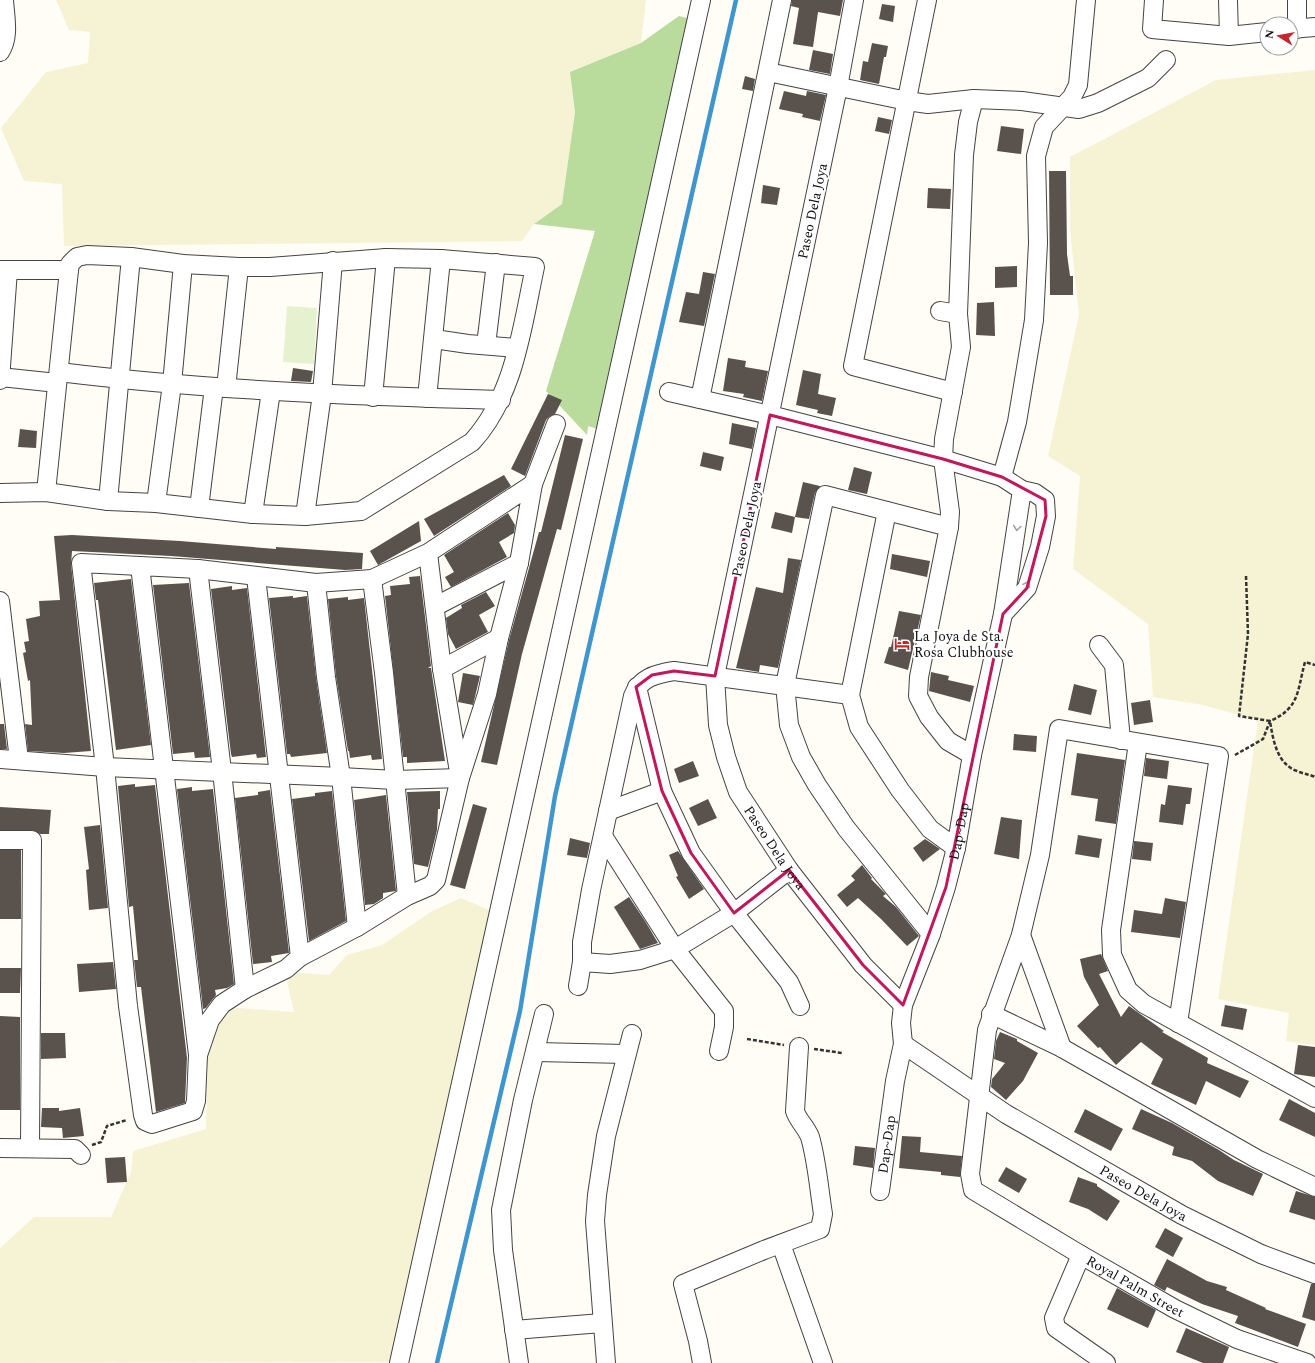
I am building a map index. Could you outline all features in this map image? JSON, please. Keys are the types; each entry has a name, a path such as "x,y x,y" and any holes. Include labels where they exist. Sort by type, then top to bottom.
{"street":[{"path":"0,52 4,46 6,38 4,0"},
{"path":"399,1363 701,0"},
{"path":"700,399 782,0"},
{"name":"Paseo Dela Joya","path":"854,0 838,87 715,676 718,725 726,757 738,792 789,870 863,965 903,1005"},
{"path":"927,0 853,366 953,392"},
{"path":"1002,477 1017,422 1034,320 1038,243 1036,156 1044,127 1072,97 1078,85 1086,0"},
{"path":"1154,0 1152,29 1229,36 1259,33"},
{"path":"1228,0 1229,36"},
{"path":"1295,16 1297,0"},
{"path":"1299,29 1315,27"},
{"path":"768,72 907,102 928,104 974,99 1022,100 1062,108 1079,109 1098,103 1148,78 1166,60"},
{"path":"972,755 948,741 929,717 918,696 919,677 949,527 950,512 943,459 944,439 961,347 958,314 964,155 968,122 974,99"},
{"path":"0,493 46,492 108,501 156,503 253,514 305,516 361,511 472,442 485,428 501,400 517,348 535,267 441,259 386,258 270,267 239,267 183,264 131,257 77,256 70,264 69,270 46,492"},
{"path":"108,501 131,257"},
{"path":"373,397 386,258"},
{"path":"427,398 441,259"},
{"path":"305,516 322,394 333,261"},
{"path":"486,345 496,263"},
{"path":"156,503 172,384 183,264"},
{"path":"199,508 239,267"},
{"path":"0,380 4,270 69,270"},
{"path":"940,310 958,314"},
{"path":"434,339 517,348"},
{"path":"0,377 58,377 120,380 220,388 373,397 501,400"},
{"path":"253,514 271,391"},
{"path":"669,392 770,415 943,459 1002,477 1022,490 1034,493 1045,500 1046,516 1040,547 1027,588 1003,614"},
{"path":"198,1055 210,1020 222,1004 245,989 286,969 300,958 357,927 407,896 430,886 436,880 460,778 486,694 519,563 533,484 556,424"},
{"path":"140,566 198,1055 196,1101 193,1111 152,1124 145,1121 143,1116 128,1006 105,767 80,563 140,566 198,569 316,583 372,579 428,553 533,484"},
{"name":"Dap~Dap","path":"880,1191 895,1081 903,1044 901,1023 903,1005 931,934 946,887 956,848 972,755 1003,614 1022,490"},
{"path":"931,934 846,828 816,785 801,757 789,725 785,685 825,495 949,527"},
{"path":"887,511 850,695 859,727 900,790 930,829 956,848"},
{"path":"428,553 436,606 442,669 460,778"},
{"path":"436,606 519,563"},
{"path":"198,569 222,771 245,989"},
{"path":"256,577 300,958"},
{"path":"372,579 407,896"},
{"path":"316,583 326,677 341,777 357,927"},
{"path":"0,601 19,760"},
{"path":"442,669 499,638"},
{"path":"1099,645 1114,665 1130,741 1111,930 1112,955 1128,990 1144,1004 1295,1089 1315,1098"},
{"path":"578,986 582,962 584,927 591,890 636,686 652,675 674,671 850,695"},
{"path":"636,686 662,791 691,853 734,913 789,982 800,1006"},
{"path":"978,1097 987,1030 1022,935 1040,855 1059,729 1219,756 1178,1023"},
{"path":"0,759 105,767 222,771 395,780 460,778"},
{"path":"608,811 662,791"},
{"path":"603,836 676,949 724,1011 724,1027 719,1051"},
{"path":"0,840 32,840 30,1147"},
{"path":"582,962 610,964 640,960 676,949 734,913 789,870"},
{"path":"1022,935 1062,1048"},
{"path":"519,1363 503,1250 501,1210 523,1100 536,1052 544,1014"},
{"path":"992,1014 1062,1048 1256,1159 1315,1187"},
{"path":"606,1363 595,1221 597,1195 606,1136 632,1034"},
{"name":"Paseo Dela Joya","path":"903,1044 978,1097 1182,1215 1261,1254 1315,1274"},
{"path":"702,1363 698,1341 683,1284 820,1229 823,1214 810,1138 804,1124 797,1118 795,1111 799,1047"},
{"path":"536,1052 626,1054"},
{"name":"Royal Palm Street","path":"978,1097 970,1174 973,1190 1175,1309 1237,1339 1307,1363"},
{"path":"0,1148 30,1147 78,1152"},
{"path":"781,1244 823,1363"},
{"path":"1081,1255 1054,1318 1056,1328 1106,1363"},
{"path":"514,1330 602,1323"}],"path":[{"path":"1246,576 1248,634 1239,716 1270,721 1284,715 1293,706 1305,662 1315,665"},
{"path":"1218,764 1263,739 1270,721"},
{"path":"1270,721 1274,747 1285,762 1295,771 1315,777"},
{"path":"78,1152 101,1142 107,1126 143,1116"}],"highlighted area":[{"path":"770,415 943,459 1002,477 1045,500 1046,516 1027,588 1003,614 946,887 903,1005 863,965 789,870 734,913 691,853 662,791 636,687 652,675 674,671 715,676"}],"shaded area":[{"path":"56,0 646,0 641,43 570,72 575,112 562,204 534,224 522,241 64,246 62,184 24,181 1,128 46,72 88,63 90,32 69,30"},
{"path":"1315,70 1315,1045 1286,1041 1289,1013 1218,999 1258,720 1203,705 1153,697 1148,624 1073,569 1080,476 1048,456 1079,315 1070,229 1070,157 1216,80"},
{"path":"461,898 491,911 393,1362 0,1363 0,1248 34,1217 111,1217 131,1172 133,1151 206,1129 208,1050 227,1007 294,1012 285,972 329,975 347,955 382,945 432,911"}],"green space":[{"path":"679,16 695,20 614,434 588,426 587,435 546,391 595,231 534,224 562,204 575,112 570,72 641,43"},
{"path":"287,306 317,308 314,364 283,362"}],"building":[{"path":"792,0 843,0 840,16 818,12 813,47 793,44 799,8 791,6"},
{"path":"882,4 895,6 893,22 879,19"},
{"path":"872,43 888,46 886,57 884,57 879,84 860,80 863,61 868,62"},
{"path":"813,50 833,54 830,74 809,70"},
{"path":"745,76 755,79 753,91 742,89"},
{"path":"784,91 806,96 807,91 826,95 820,121 802,117 803,114 779,109"},
{"path":"878,117 892,120 889,134 875,131"},
{"path":"1001,126 1024,129 1021,154 997,151"},
{"path":"1049,171 1066,171 1067,254 1070,276 1073,276 1073,295 1050,295"},
{"path":"763,185 780,188 777,205 761,203"},
{"path":"928,188 951,189 950,209 927,208"},
{"path":"1017,266 1017,287 995,288 995,267"},
{"path":"703,272 715,274 704,326 679,322 686,292 699,294"},
{"path":"994,302 995,336 976,335 977,303"},
{"path":"728,358 746,361 745,367 768,371 762,401 743,397 744,394 723,391"},
{"path":"293,368 313,371 311,382 291,381"},
{"path":"803,370 821,374 818,394 836,398 832,416 817,413 818,410 796,405"},
{"path":"548,394 562,400 555,414 546,420 525,476 511,469"},
{"path":"732,423 756,428 752,449 729,444"},
{"path":"20,429 37,431 36,448 18,447"},
{"path":"565,435 583,439 561,530 557,529 522,654 497,765 481,762 509,640 539,532 541,532"},
{"path":"703,452 724,457 721,471 700,466"},
{"path":"854,467 872,472 867,494 848,490"},
{"path":"504,475 511,486 434,536 424,519"},
{"path":"803,482 820,486 815,493 809,519 795,517"},
{"path":"775,512 795,517 792,533 771,528"},
{"path":"508,513 515,525 514,533 499,542 507,557 451,587 445,577 454,572 444,555"},
{"path":"419,521 421,541 378,565 370,551"},
{"path":"72,535 180,541 276,549 276,547 363,553 362,569 345,570 171,556 72,551 71,564 91,751 64,753 28,751 25,724 32,725 30,680 28,681 23,653 26,652 24,642 29,641 26,619 40,616 39,601 60,600 54,536"},
{"path":"892,554 930,561 927,577 890,569"},
{"path":"788,558 801,560 778,668 760,665 759,672 736,668 756,587 783,593"},
{"path":"420,576 431,666 428,668 431,668 445,761 407,763 407,757 403,757 385,596 391,595 390,586 410,584 409,577"},
{"path":"131,579 151,745 116,750 98,600 96,600 94,583"},
{"path":"189,583 210,757 195,758 194,752 173,754 153,585"},
{"path":"232,586 232,590 247,588 266,757 257,758 256,754 232,757 231,754 211,589"},
{"path":"486,592 495,606 479,615 488,632 456,649 448,634 446,618 462,608 461,605"},
{"path":"293,596 293,598 307,596 316,678 327,753 291,757 290,754 287,754 269,598"},
{"path":"348,597 348,600 364,598 382,759 372,760 371,755 350,758 348,751 336,676 328,599"},
{"path":"899,611 921,615 908,670 884,663 889,647 891,647"},
{"path":"931,672 949,676 948,680 974,686 970,702 929,691"},
{"path":"463,673 480,676 473,705 458,702"},
{"path":"1074,684 1097,690 1091,715 1068,710"},
{"path":"1150,700 1153,722 1134,725 1131,703"},
{"path":"0,724 4,724 7,749 0,749"},
{"path":"1014,734 1037,736 1036,752 1013,750"},
{"path":"1077,753 1125,760 1116,824 1095,821 1098,799 1071,795"},
{"path":"1146,758 1169,761 1167,779 1144,776"},
{"path":"693,761 699,776 679,783 674,769"},
{"path":"135,784 135,787 155,785 187,1058 185,1103 156,1112 141,987 137,987 134,960 138,960 133,906 129,907 118,786"},
{"path":"1168,785 1192,788 1190,804 1186,804 1183,825 1159,822 1161,804 1165,805"},
{"path":"192,787 192,791 213,789 234,984 227,988 215,990 216,995 206,1008 203,1009 177,789"},
{"path":"270,790 289,953 271,956 272,962 253,964 235,798 258,795 258,792"},
{"path":"332,791 346,921 309,941 292,799 315,796 315,793"},
{"path":"440,791 440,809 438,809 437,830 428,867 414,864 407,792"},
{"path":"386,795 396,891 383,893 383,898 374,904 365,905 354,800"},
{"path":"708,799 717,818 698,826 689,808"},
{"path":"473,804 487,808 465,889 450,885"},
{"path":"0,807 51,810 49,834 40,834 32,830 0,830"},
{"path":"1001,817 1022,820 1019,859 994,854"},
{"path":"100,825 108,908 89,910 86,870 89,869 84,827"},
{"path":"1078,835 1102,839 1099,858 1075,854"},
{"path":"570,838 590,843 587,858 567,855"},
{"path":"925,839 940,849 923,862 913,848"},
{"path":"1134,841 1153,843 1151,861 1132,859"},
{"path":"0,850 21,850 21,919 0,919"},
{"path":"678,851 704,889 689,899 676,877 678,876 669,855"},
{"path":"862,865 872,878 871,879 886,894 883,896 896,907 919,936 907,946 858,898 847,907 837,895 855,880 851,876"},
{"path":"629,897 658,943 640,949 614,907"},
{"path":"1165,898 1186,902 1180,938 1131,932 1134,910 1162,914"},
{"path":"1101,954 1108,971 1099,974 1121,1017 1129,1006 1164,1031 1162,1032 1208,1058 1207,1063 1249,1081 1240,1098 1206,1081 1196,1105 1151,1084 1163,1059 1141,1042 1116,1065 1100,1047 1098,1048 1077,1026 1099,1005 1084,977 1080,959"},
{"path":"113,962 116,989 79,992 77,964"},
{"path":"0,968 21,968 20,993 0,993"},
{"path":"1225,1005 1247,1009 1243,1030 1221,1026"},
{"path":"0,1016 20,1017 20,1110 0,1110"},
{"path":"1000,1032 1017,1039 1017,1041 1038,1053 1023,1081 1006,1100 991,1087 992,1079 1005,1063 994,1059 996,1041"},
{"path":"41,1033 65,1033 66,1058 41,1059"},
{"path":"1298,1045 1315,1047 1315,1077 1294,1074"},
{"path":"1289,1099 1315,1113 1315,1137 1279,1120"},
{"path":"42,1108 59,1108 59,1111 80,1108 84,1136 63,1138 62,1128 41,1127"},
{"path":"1085,1109 1123,1129 1111,1151 1074,1132"},
{"path":"1141,1109 1172,1123 1234,1160 1263,1174 1253,1196 1218,1181 1192,1161 1172,1155 1174,1147 1132,1129"},
{"path":"902,1136 921,1137 920,1152 962,1156 960,1177 941,1175 941,1172 899,1168"},
{"path":"855,1146 875,1148 873,1168 853,1165"},
{"path":"125,1157 127,1182 107,1183 105,1158"},
{"path":"1006,1167 1027,1179 1019,1193 998,1181"},
{"path":"1078,1177 1097,1184 1097,1186 1120,1201 1107,1221 1088,1209 1069,1202"},
{"path":"1296,1191 1315,1197 1315,1220 1289,1212"},
{"path":"1165,1228 1183,1238 1173,1257 1155,1247"},
{"path":"1167,1259 1207,1281 1227,1287 1226,1290 1266,1308 1265,1309 1306,1324 1298,1347 1235,1323 1238,1316 1202,1304 1167,1287 1165,1291 1154,1285"},
{"path":"1311,1284 1315,1284 1315,1321 1302,1317"},
{"path":"1117,1288 1156,1310 1148,1328 1107,1309"},
{"path":"1186,1328 1229,1347 1223,1363 1203,1363 1176,1352"}],"waterway":[{"path":"437,1363 520,1011 555,796 736,0"}],"place":[{"name":"La Joya de Sta. Rosa Clubhouse","path":"902,644"}]}
